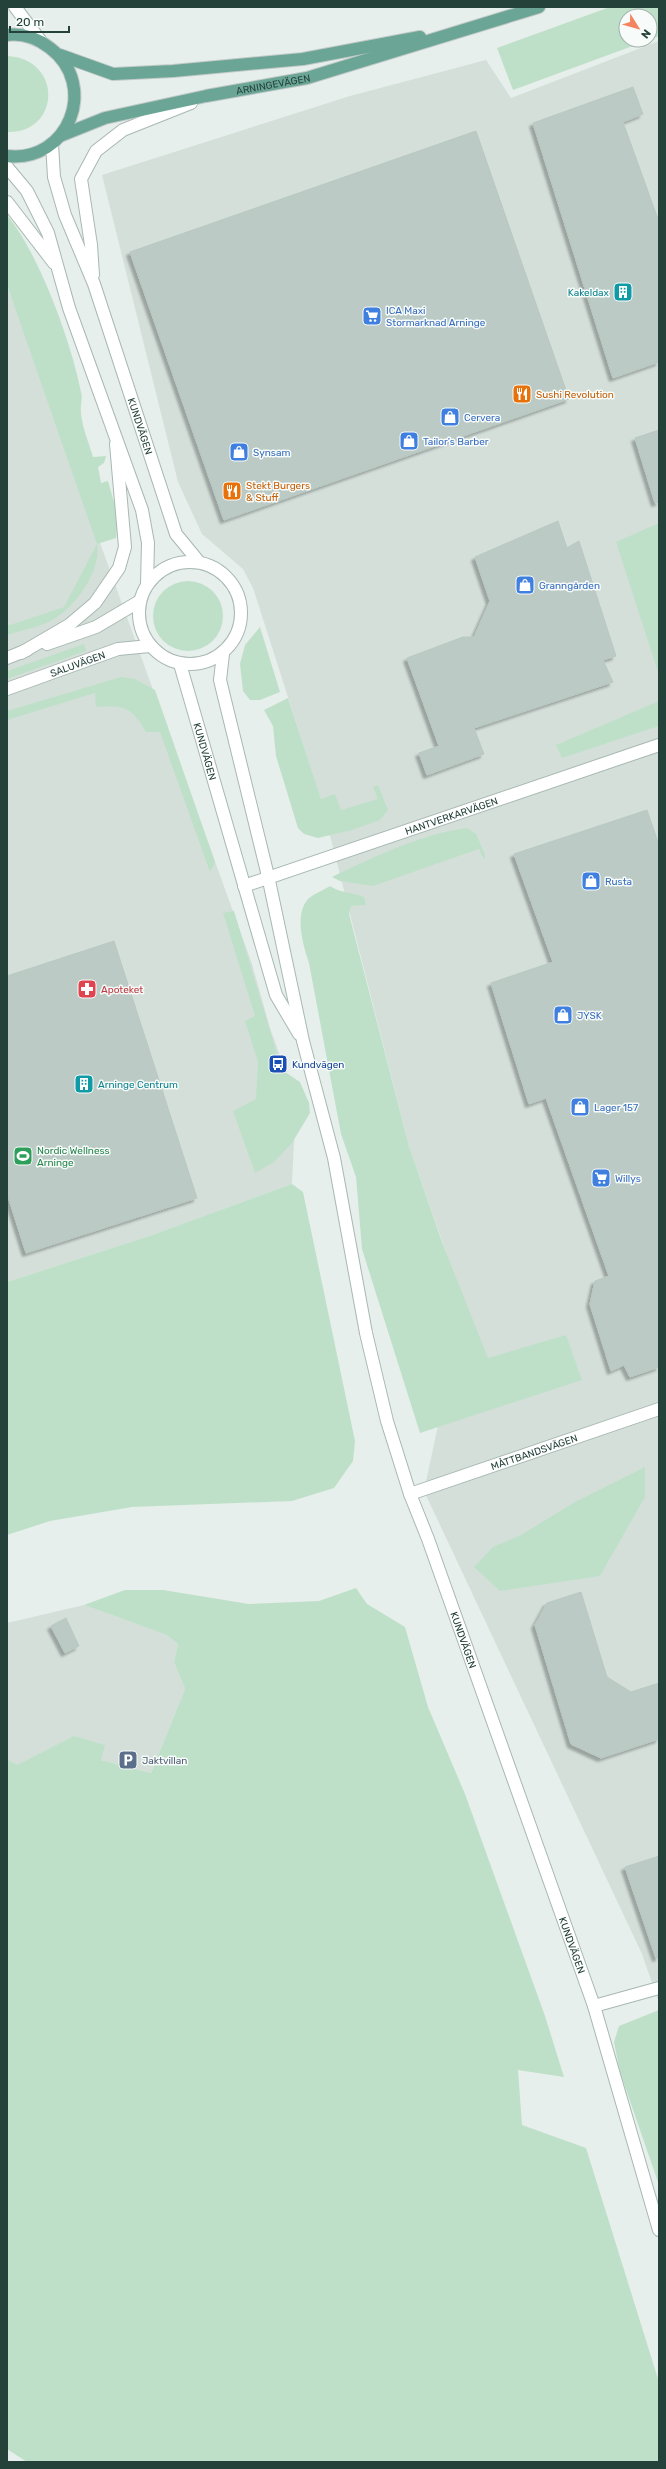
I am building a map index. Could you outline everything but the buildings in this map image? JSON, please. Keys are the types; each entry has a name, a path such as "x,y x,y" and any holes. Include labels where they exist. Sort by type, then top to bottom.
{"main road":[{"name":"ARNINGEVÄGEN","path":"7,156 16,157 36,153 56,140 105,118 206,96 307,78 539,7"},
{"name":"ARNINGEVÄGEN","path":"60,55 113,74 211,69 303,59 485,24"},
{"path":"7,35 27,36 40,40 60,55 71,74 75,95 71,117 56,140"}],"street":[{"path":"15,7 40,40"},
{"name":"KUNDVÄGEN","path":"94,284 91,245 81,179 96,151 123,130 206,96"},
{"name":"KUNDVÄGEN","path":"56,140 54,177 65,215 94,284 176,534 199,562"},
{"path":"7,167 27,191 48,234 69,308 142,510 148,543 147,585 140,601 138,619 150,646 164,658 180,664 201,664 223,654 235,640 239,629 241,605 230,580 216,568 199,562 170,565 147,585"},
{"path":"7,202 57,267"},
{"path":"21,653 69,625 94,603 119,568 125,547 115,434"},
{"path":"7,658 96,627 140,601"},
{"name":"SALUVÄGEN","path":"7,688 118,649 150,646"},
{"name":"KUNDVÄGEN","path":"223,654 220,680 268,876 303,1041 334,1158 366,1333 385,1414 410,1494 428,1539 594,2006 659,2230"},
{"name":"KUNDVÄGEN","path":"180,664 276,995 303,1041"},
{"name":"HANTVERKARVÄGEN","path":"244,886 268,876 659,745"},
{"name":"MÅTTBANDSVÄGEN","path":"410,1494 659,1409"},
{"path":"594,2006 659,1988"}],"shaded area":[{"path":"658,41 659,2003 642,1954 424,1491 464,1304 409,1146 321,800 253,588 243,569 202,534 178,482 102,175 350,96 486,60 511,98 641,48 658,48"},
{"name":"Arninge Centrum","path":"7,285 252,964 270,1028 296,1100 292,1184 149,1236 7,1282"},
{"path":"84,1605 168,1635 178,1644 174,1662 185,1689 151,1773 101,1760 75,1736 17,1766 7,1759 7,1623"}],"green space":[{"path":"610,7 659,7 659,36 658,8 618,8 618,48 627,48 513,90 497,48"},
{"path":"7,56 26,60 38,69 46,82 48,96 45,110 37,121 25,129 7,132"},
{"path":"7,215 31,252 62,324 82,394 82,418 93,457 106,456 104,463 98,467 101,483 108,481 118,516 116,538 97,544 7,285"},
{"path":"659,523 659,675 616,542"},
{"path":"97,544 95,565 91,576 86,586 71,605 49,622 7,635 7,626 64,607"},
{"path":"188,581 201,584 213,591 220,603 223,616 220,629 213,641 201,648 188,651 175,648 163,641 156,629 153,616 156,603 163,591 175,584"},
{"path":"260,627 280,692 260,700 250,700 243,691 240,664 245,645"},
{"path":"84,644 86,651 7,679 7,671"},
{"path":"121,677 135,679 155,690 215,862 210,872 160,732 146,732 136,717 126,709 120,707 96,707 95,693 7,720 7,711"},
{"path":"288,698 321,799 335,794 341,810 378,799 373,787 378,785 388,810 380,820 352,830 318,838 304,834 298,828 276,756 273,726 264,710"},
{"path":"659,701 659,726 562,758 556,745"},
{"path":"467,828 476,834 485,855 484,860 479,849 373,886 340,881 332,877 398,847 433,835"},
{"path":"330,886 338,890 364,897 366,905 351,906 349,914 409,1146 442,1242 488,1358 566,1335 582,1380 420,1433 362,1249 356,1177 341,1134 309,963 302,939 301,913 304,906 310,897"},
{"path":"234,911 282,1070 300,1082 309,1103 310,1113 292,1143 274,1162 255,1173 233,1111 256,1099 258,1062 245,1021 255,1016 223,913"},
{"path":"292,1184 303,1192 355,1441 353,1461 334,1488 292,1501 132,1507 50,1521 7,1535 7,1282 149,1236"},
{"path":"645,1467 645,1497 600,1576 500,1591 474,1567 493,1547 521,1535 575,1502"},
{"path":"356,1588 367,1604 405,1627 428,1707 465,1794 545,2016 564,2077 518,2070 522,2125 586,2148 659,2382 659,2462 27,2462 7,2449 7,1759 17,1765 74,1736 105,1745 101,1760 151,1773 185,1689 174,1662 178,1644 167,1635 84,1605 125,1590 163,1590 249,1604 319,1601"},
{"path":"659,2010 659,2185 620,2072 614,2042 619,2026"}],"place":[{"name":"Kakeldax","path":"623,292"},
{"name":"ICA Maxi Stormarknad Arninge","path":"372,316"},
{"name":"Sushi Revolution","path":"522,394"},
{"name":"Cervera","path":"450,417"},
{"name":"Tailor’s Barber","path":"409,441"},
{"name":"Synsam","path":"239,452"},
{"name":"Stekt Burgers & Stuff","path":"232,491"},
{"name":"Granngården","path":"525,585"},
{"name":"Rusta","path":"591,881"},
{"name":"Apoteket","path":"87,989"},
{"name":"JYSK","path":"563,1015"},
{"name":"Kundvägen","path":"278,1064"},
{"name":"Arninge Centrum","path":"84,1084"},
{"name":"Lager 157","path":"580,1107"},
{"name":"Nordic Wellness Arninge","path":"23,1156"},
{"name":"Willys","path":"601,1178"},
{"name":"Jaktvillan","path":"128,1760"}]}
